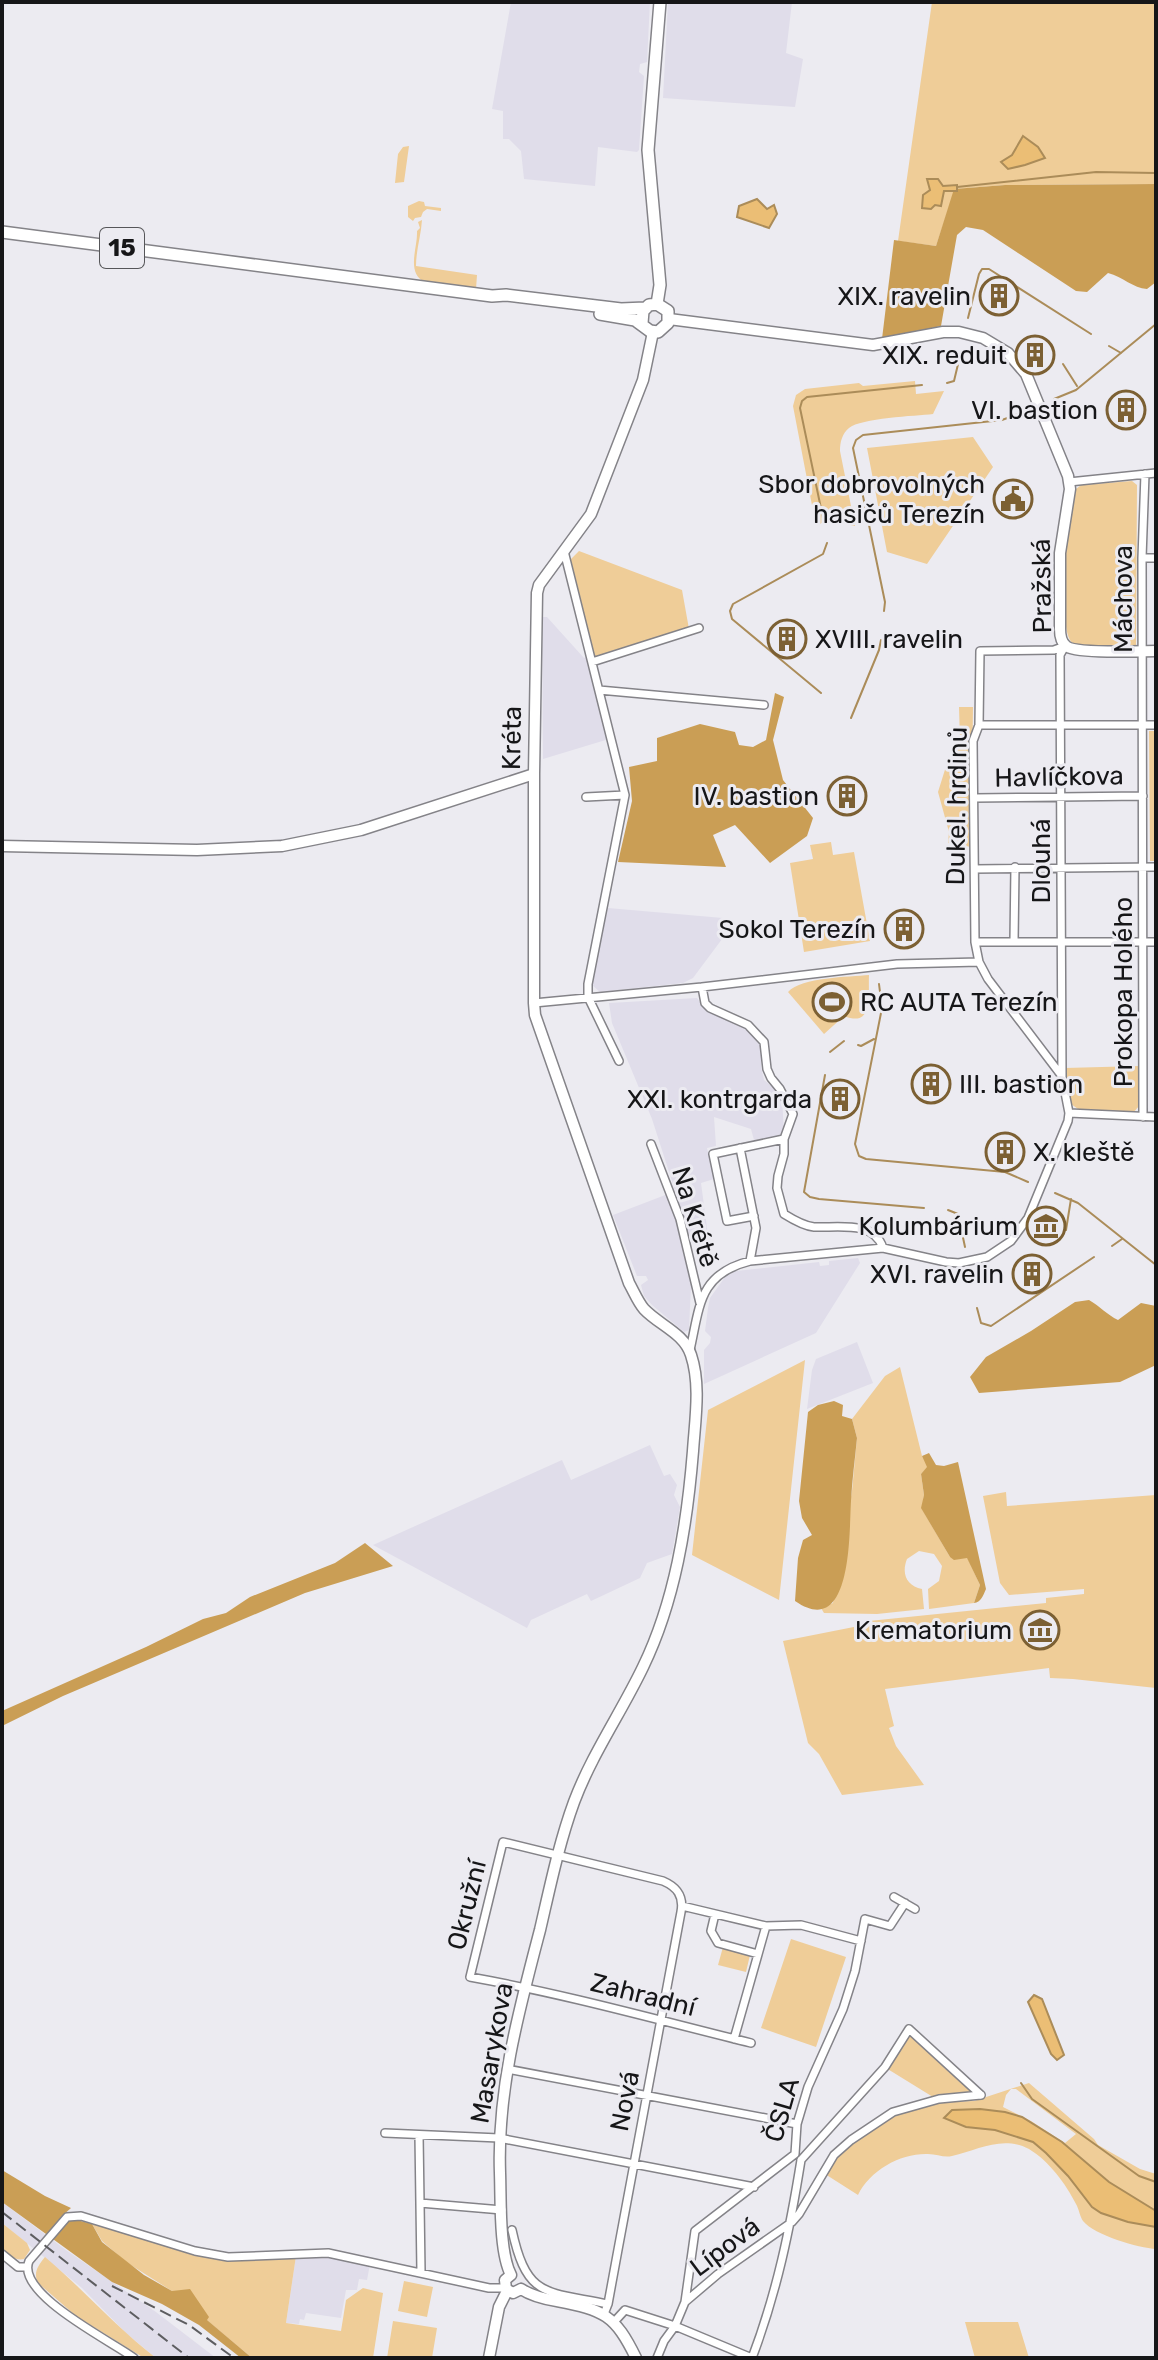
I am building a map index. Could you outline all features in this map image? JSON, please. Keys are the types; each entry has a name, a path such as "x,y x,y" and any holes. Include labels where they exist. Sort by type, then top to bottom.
{"main road":[{"path":"653,332 666,327 669,319 665,307 657,304 660,285 648,150 660,2"},
{"name":"15","path":"2,232 492,296 621,309 657,304"},
{"name":"15","path":"492,296 505,301 620,317 642,323 653,332"},
{"path":"642,323 641,315 645,308"}],"street":[{"path":"669,319 862,344 884,344 943,332 983,338 1008,353 1026,374 1069,482 1156,473"},
{"name":"Kréta","path":"653,332 643,380 591,514 539,585 537,593 534,1003 535,1015 629,1283 644,1309 673,1332 690,1351"},
{"name":"Máchova","path":"1143,796 1142,558 1145,474"},
{"name":"Pražská","path":"1069,482 1060,553 1060,635 1065,646 1083,650 1156,651"},
{"path":"564,551 625,795 588,997 619,1061"},
{"path":"1142,558 1156,558"},
{"path":"592,662 699,628"},
{"name":"Dukel. hrdinů","path":"979,962 975,942 973,741 979,725 980,651 1054,650 1065,646"},
{"name":"Dlouhá","path":"1065,646 1060,655 1060,868 1062,1077 1069,1113"},
{"path":"599,690 764,705"},
{"path":"979,725 1156,725"},
{"path":"2,846 197,850 282,846 361,830 534,774"},
{"path":"586,797 625,795"},
{"name":"Havlíčkova","path":"975,798 1143,796"},
{"name":"Prokopa Holého","path":"1143,796 1143,1117"},
{"path":"1014,941 1015,867"},
{"path":"975,869 1156,867"},
{"path":"975,942 1156,942"},
{"path":"534,1003 910,964 979,962 988,979 1062,1077"},
{"path":"702,987 705,1003 710,1008 748,1025 764,1042 767,1069 793,1114 784,1139 777,1188 784,1214 809,1226 869,1230 881,1240 883,1248"},
{"path":"1144,1035 1155,1035"},
{"path":"690,1351 700,1303 716,1275 729,1267 750,1261 883,1248 946,1262 987,1257 1011,1241 1031,1212 1069,1113 1156,1117"},
{"path":"754,1216 727,1221 713,1154 784,1139"},
{"name":"Na Krétě","path":"651,1144 680,1219 700,1303"},
{"path":"740,1148 756,1228 750,1261"},
{"name":"Masarykova","path":"511,2275 505,2256 499,2138 507,2069 558,1855 586,1771 647,1658 667,1605 688,1501 697,1395 690,1351"},
{"name":"Okružní","path":"525,1987 470,1977 503,1842 558,1855"},
{"path":"558,1855 663,1881 675,1886 682,1906 766,1926 801,1925 861,1941 865,1919 890,1926 905,1903"},
{"path":"894,1897 915,1909"},
{"name":"Nová","path":"606,2309 682,1906"},
{"path":"715,1914 711,1931 714,1940 758,1954"},
{"path":"734,2039 766,1926"},
{"name":"ČSLA","path":"685,2302 695,2231 798,2157 797,2124 808,2087 843,2009 861,1941"},
{"name":"Zahradní","path":"525,1987 751,2043"},
{"path":"614,2322 625,2310 675,2326 752,2358 767,2317 792,2222 834,2155 893,2112 939,2099 981,2095 909,2029 885,2067 798,2157"},
{"path":"507,2069 797,2124"},
{"path":"385,2133 499,2138 754,2187"},
{"path":"419,2135 421,2272"},
{"name":"Lípová","path":"657,2358 685,2302 718,2274 792,2222 798,2157"},
{"path":"420,2203 502,2210"},
{"path":"27,2267 59,2225 72,2215 195,2251 228,2257 328,2253 506,2289 516,2293 521,2289 520,2277 511,2275 505,2280 506,2289 499,2307 489,2358"},
{"path":"512,2230 524,2270 541,2288 606,2309 636,2358"},
{"path":"2,2254 18,2267 27,2267"},
{"path":"27,2267 31,2281 64,2313 134,2358"},
{"path":"521,2289 540,2297 606,2309"}],"shaded area":[{"path":"511,2 650,2 647,62 640,64 639,72 644,76 639,150 598,147 595,186 524,179 521,151 509,139 503,139 503,111 492,109"},
{"path":"668,2 792,2 786,53 803,59 795,107 663,98"},
{"path":"932,2 1156,2 1156,184 1005,185 955,189 936,246 898,241"},
{"path":"1023,136 1038,147 1045,158 1008,169 1001,162 1012,155"},
{"path":"409,146 404,182 395,183 398,154 403,147"},
{"path":"927,179 938,179 943,186 957,185 957,191 944,191 941,206 922,208 923,195 930,190"},
{"path":"1156,184 1156,282 1147,289 1108,273 1087,292 1076,291 983,230 966,227 957,235 941,326 882,339 894,240 936,246 954,189 1005,185"},
{"path":"757,199 767,209 774,205 777,214 769,228 737,217 739,206"},
{"path":"424,202 425,206 441,208 441,211 427,209 413,221 408,217 408,206"},
{"path":"422,220 416,266 477,275 476,289 426,283 420,279 414,260 420,228 418,222"},
{"path":"915,381 916,394 944,391 933,414 876,420 849,428 842,438 840,451 855,526 845,519 831,518 816,526 793,406 796,395 805,389"},
{"path":"973,437 993,467 927,564 887,552 867,448"},
{"path":"1132,481 1137,485 1136,647 1095,648 1073,643 1066,627 1064,566 1076,489 1081,485"},
{"path":"579,551 682,590 689,629 594,657 570,560"},
{"path":"542,617 547,617 584,658 587,657 609,739 543,759"},
{"path":"775,693 784,697 773,740 783,780 813,818 807,836 770,863 735,825 713,835 726,867 618,862 632,801 629,767 657,761 657,738 700,724 735,732 739,745 753,747 766,740"},
{"path":"959,707 973,707 971,847 948,843 949,832 938,792 948,760 960,741"},
{"path":"1149,731 1156,731 1156,861 1150,861"},
{"path":"831,842 833,855 854,852 870,941 804,952 790,863 813,859 810,845"},
{"path":"608,908 723,918 731,927 693,978 683,983 600,992 591,984"},
{"name":"RC AUTA Terezín","path":"869,975 869,1000 865,1014 854,1019 844,1016 824,1034 788,992 804,983"},
{"path":"697,998 704,1008 714,1014 747,1028 762,1044 764,1080 782,1095 784,1135 754,1140 751,1129 714,1117 716,1146 707,1148 714,1179 701,1183 709,1243 694,1239 689,1234 652,1119 612,1023 609,1003"},
{"path":"1139,1066 1139,1106 1133,1113 1078,1109 1071,1104 1065,1068"},
{"path":"668,1194 684,1241 691,1285 689,1330 684,1332 644,1296 641,1285 648,1280 646,1276 637,1276 613,1215"},
{"path":"858,1258 860,1263 816,1333 704,1384 704,1350 711,1337 705,1331 708,1308 710,1298 725,1277 736,1271 819,1262 820,1266 829,1265 829,1261"},
{"path":"1089,1300 1118,1320 1141,1303 1156,1306 1156,1365 1120,1382 979,1393 970,1377 986,1357 1075,1302"},
{"path":"857,1342 873,1383 807,1409 816,1359"},
{"path":"805,1360 779,1600 692,1555 708,1410"},
{"path":"900,1367 922,1456 928,1467 921,1474 922,1509 950,1557 967,1557 980,1585 974,1603 929,1609 928,1589 939,1581 942,1566 934,1554 919,1551 907,1559 905,1574 909,1582 922,1589 924,1609 877,1614 824,1613 821,1608 833,1603 852,1491 857,1438 852,1419 885,1376"},
{"path":"834,1401 843,1405 842,1416 852,1419 857,1438 848,1556 838,1595 828,1606 814,1609 795,1601 798,1558 803,1540 812,1535 802,1518 799,1501 808,1412 818,1405"},
{"path":"650,1445 664,1476 670,1474 677,1485 674,1495 680,1507 672,1554 647,1563 640,1578 591,1601 587,1594 531,1620 527,1628 373,1545 562,1460 571,1480"},
{"path":"929,1453 936,1465 958,1462 986,1589 982,1598 974,1603 980,1585 967,1558 954,1560 950,1557 921,1508 924,1495 921,1474 927,1467 922,1456"},
{"path":"1006,1492 1007,1506 1156,1495 1156,1688 1050,1678 1049,1668 885,1689 894,1726 889,1728 896,1746 924,1785 842,1795 819,1754 808,1743 783,1641 869,1624 869,1621 1046,1603 1046,1598 1084,1594 1084,1589 1009,1595 1000,1583 983,1496"},
{"path":"365,1543 393,1566 305,1593 63,1696 2,1726 2,1711 203,1619 226,1613 250,1597 335,1563"},
{"path":"791,1939 846,1957 816,2047 761,2028"},
{"path":"723,1947 750,1955 746,1972 718,1965"},
{"path":"1034,1995 1042,1999 1064,2055 1057,2060 1051,2054 1028,2002"},
{"path":"908,2033 971,2090 966,2095 933,2097 886,2068"},
{"path":"1029,2083 1098,2145 1140,2169 1156,2174 1156,2211 1109,2182 1062,2142 1022,2117 980,2109 952,2110 966,2127 995,2130 1033,2142 1068,2176 1092,2207 1128,2222 1156,2227 1156,2249 1117,2240 1089,2226 1056,2174 1036,2154 1019,2145 1000,2143 949,2156 907,2156 878,2171 858,2195 825,2174 836,2156 895,2115 940,2102 974,2101","holes":["1011,2089 1016,2089 1076,2134 1065,2143 1003,2107 1006,2095"]},
{"path":"980,2109 1022,2117 1062,2142 1109,2182 1156,2211 1156,2227 1128,2222 1092,2207 1068,2176 1033,2142 995,2130 966,2127 944,2118 952,2110"},
{"path":"2,2170 71,2208 62,2216 92,2224 102,2242 144,2275 172,2291 190,2289 209,2317 207,2320 252,2358 241,2358 199,2325 162,2304 112,2282 2,2202"},
{"path":"2,2202 216,2358 156,2358 126,2333 82,2288 2,2223"},
{"path":"2,2223 27,2243 30,2250 24,2259 15,2258 2,2249"},
{"path":"92,2224 223,2261 296,2256 286,2323 341,2331 346,2300 363,2288 383,2293 373,2358 252,2358 172,2291 126,2262 102,2241"},
{"path":"320,2255 370,2264 367,2280 359,2279 357,2290 346,2290 341,2318 306,2313 299,2324 286,2323 296,2256"},
{"path":"45,2257 156,2358 144,2358 76,2316 38,2283 36,2272"},
{"path":"404,2281 433,2287 427,2317 398,2311"},
{"path":"393,2321 437,2328 432,2358 387,2358"},
{"path":"965,2322 1018,2322 1029,2358 975,2358"}],"waterway":[{"path":"957,187 1096,172 1156,173"},
{"path":"968,318 979,274 982,269 989,269 1091,334"},
{"path":"1054,399 1076,390 1156,324"},
{"path":"1109,346 1121,353"},
{"path":"947,383 954,381 959,360"},
{"path":"1063,364 1077,386"},
{"path":"823,518 800,408 802,401 807,397 922,385"},
{"path":"884,611 885,602 853,448 856,440 863,435 1002,420 1026,411"},
{"path":"821,693 732,619 730,611 733,604 823,554 827,543"},
{"path":"851,718 881,640"},
{"path":"879,984 882,1008 855,1144 859,1156 1005,1172 1028,1182"},
{"path":"858,1045 874,1039"},
{"path":"830,1052 844,1041"},
{"path":"825,1075 804,1192 819,1199 924,1208"},
{"path":"1055,1193 1078,1203 1156,1265"},
{"path":"1066,1230 1071,1199"},
{"path":"948,1210 958,1214 965,1247"},
{"path":"1112,1246 1122,1239"},
{"path":"977,1308 981,1323 991,1326 1094,1257"},
{"path":"1021,2083 1032,2099 1139,2176 1156,2182"}],"railway":[{"path":"2,2212 189,2358"},
{"path":"112,2286 189,2325 234,2358"}],"place":[{"name":"XIX. ravelin","path":"999,296"},
{"name":"XIX. reduit","path":"1035,355"},
{"name":"VI. bastion","path":"1126,410"},
{"name":"Sbor dobrovolných hasičů Terezín","path":"1013,499"},
{"name":"XVIII. ravelin","path":"787,639"},
{"name":"IV. bastion","path":"847,796"},
{"name":"Sokol Terezín","path":"904,929"},
{"name":"RC AUTA Terezín","path":"832,1002"},
{"name":"III. bastion","path":"931,1084"},
{"name":"XXI. kontrgarda","path":"840,1099"},
{"name":"X. kleště","path":"1005,1152"},
{"name":"Kolumbárium","path":"1046,1226"},
{"name":"XVI. ravelin","path":"1032,1274"},
{"name":"Krematorium","path":"1040,1630"}]}
